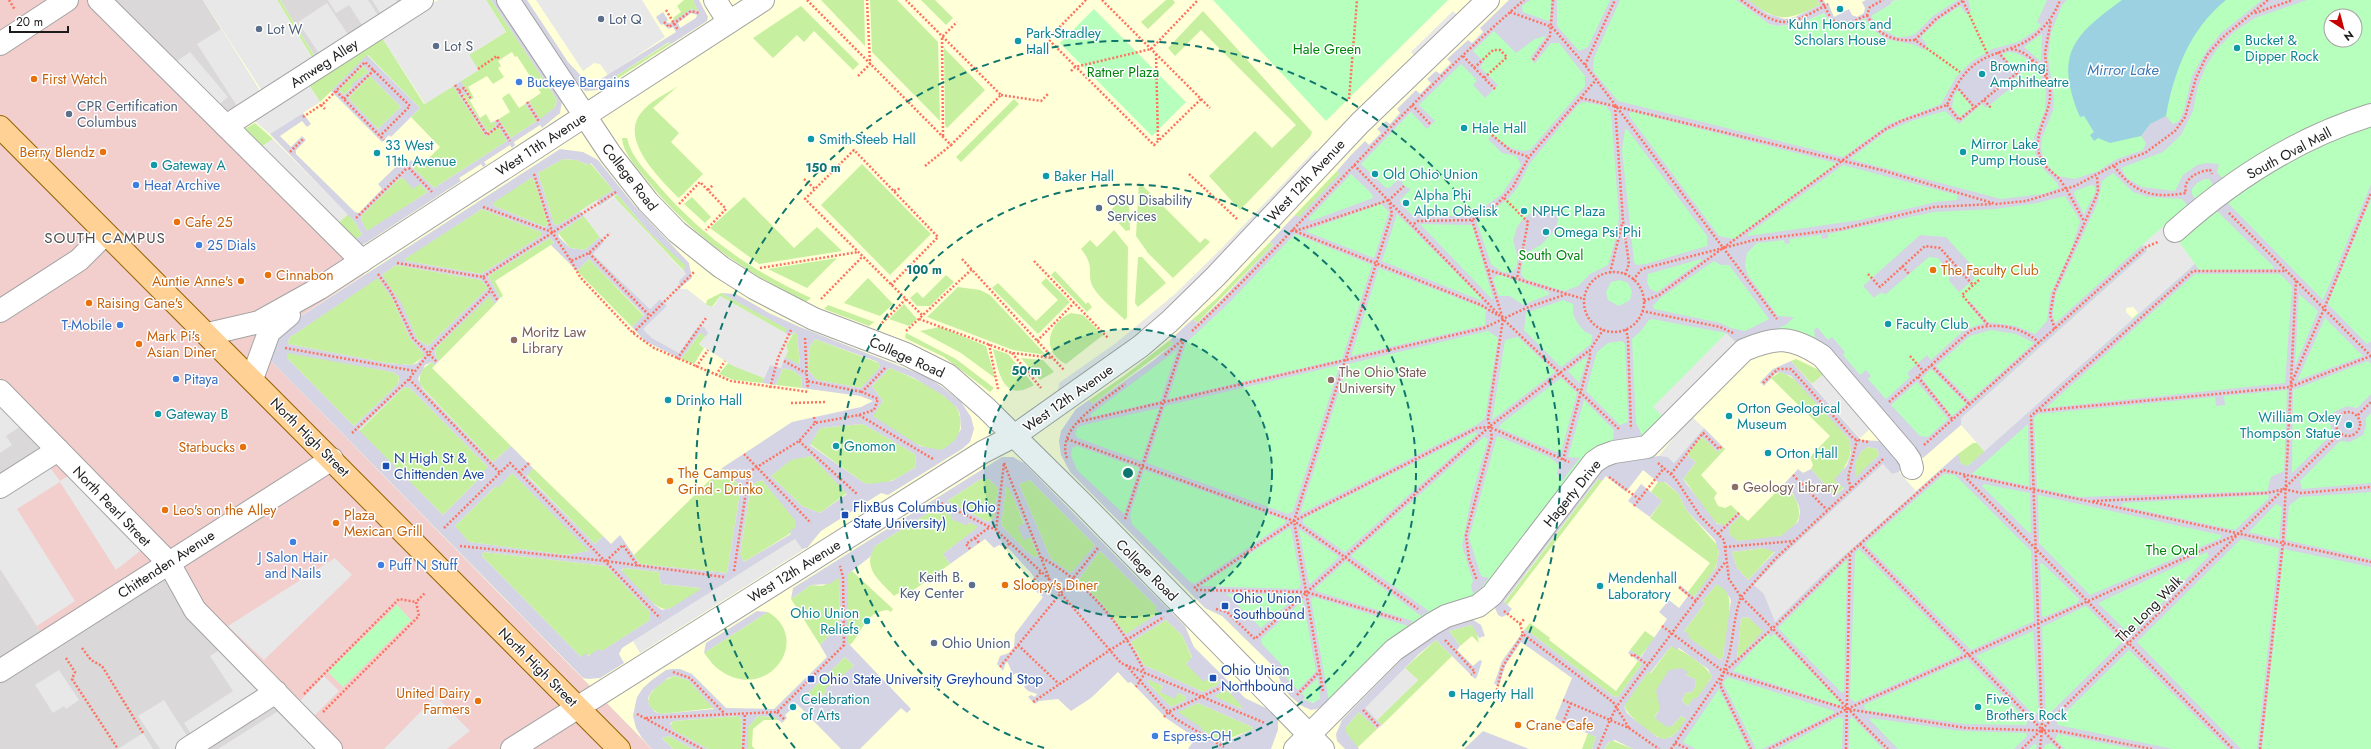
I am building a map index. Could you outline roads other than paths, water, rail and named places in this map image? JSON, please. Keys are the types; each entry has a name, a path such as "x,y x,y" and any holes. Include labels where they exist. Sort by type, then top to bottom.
{"main road":[{"name":"North High Street","path":"0,127 105,234 332,458 619,749"}],"street":[{"path":"0,44 67,0"},
{"path":"99,0 370,267"},
{"name":"Amweg Alley","path":"226,126 422,0"},
{"name":"College Road","path":"508,0 611,155 648,202 676,232 721,267 754,288 814,320 906,354 948,375 986,408 1014,436 1309,744"},
{"name":"West 11th Avenue","path":"208,334 259,322 320,288 370,267 585,116 763,0"},
{"name":"West 12th Avenue","path":"512,749 977,456 1014,436 1141,346 1170,321 1216,276 1360,123 1496,6"},
{"path":"710,7 729,22"},
{"name":"South Oval Mall","path":"2167,236 2213,198 2270,159 2346,123 2371,115"},
{"path":"0,311 79,260 105,234"},
{"name":"West 11th Avenue","path":"252,379 269,332 320,288"},
{"name":"Hagerty Drive","path":"1309,744 1400,646 1446,616 1478,606 1486,601 1594,462 1603,456 1614,452 1647,447 1744,350 1764,342 1791,340 1807,346 1822,356 1910,460 1916,458"},
{"name":"North Pearl Street","path":"0,391 169,563 195,610 331,749"},
{"path":"0,487 58,450"},
{"name":"Chittenden Avenue","path":"0,671 332,458"},
{"path":"187,749 283,700"}],"water":[{"name":"Mirror Lake","path":"2122,0 2226,0 2213,11 2193,38 2179,67 2169,99 2166,116 2150,124 2141,136 2110,143 2098,138 2094,141 2090,135 2094,132 2084,116 2080,117 2073,96 2069,78 2069,62 2072,49 2090,25"}],"place":[{"name":"Kuhn Honors and Scholars House","path":"1840,9"},
{"name":"Lot Q","path":"601,19"},
{"name":"Lot W","path":"259,29"},
{"name":"Park-Stradley Hall","path":"1018,41"},
{"name":"Lot S","path":"436,46"},
{"name":"Bucket & Dipper Rock","path":"2237,48"},
{"name":"Browning Amphitheatre","path":"1982,74"},
{"name":"First Watch","path":"34,79"},
{"name":"Buckeye Bargains","path":"519,82"},
{"name":"CPR Certification Columbus","path":"69,114"},
{"name":"Hale Hall","path":"1464,128"},
{"name":"Smith-Steeb Hall","path":"811,139"},
{"name":"Berry Blendz","path":"103,152"},
{"name":"Mirror Lake Pump House","path":"1963,152"},
{"name":"33 West 11th Avenue","path":"377,153"},
{"name":"Gateway A","path":"154,165"},
{"name":"Old Ohio Union","path":"1375,174"},
{"name":"Baker Hall","path":"1046,176"},
{"name":"Heat Archive","path":"136,185"},
{"name":"Alpha Phi Alpha Obelisk","path":"1406,203"},
{"name":"OSU Disability Services","path":"1099,208"},
{"name":"NPHC Plaza","path":"1524,211"},
{"name":"Cafe 25","path":"177,222"},
{"name":"Omega Psi Phi","path":"1546,232"},
{"name":"25 Dials","path":"199,245"},
{"name":"The Faculty Club","path":"1933,270"},
{"name":"Cinnabon","path":"268,275"},
{"name":"Auntie Anne's","path":"241,281"},
{"name":"Raising Cane's","path":"89,303"},
{"name":"Faculty Club","path":"1888,324"},
{"name":"T-Mobile","path":"120,325"},
{"name":"Moritz Law Library","path":"514,340"},
{"name":"Mark Pi's Asian Diner","path":"139,344"},
{"name":"Pitaya","path":"176,379"},
{"name":"The Ohio State University","path":"1331,380"},
{"name":"Drinko Hall","path":"668,400"},
{"name":"Gateway B","path":"158,414"},
{"name":"Orton Geological Museum","path":"1729,416"},
{"name":"William Oxley Thompson Statue","path":"2349,425"},
{"name":"Gnomon","path":"836,446"},
{"name":"Starbucks","path":"243,447"},
{"name":"Orton Hall","path":"1768,453"},
{"name":"N High St & Chittenden Ave","path":"386,466"},
{"name":"The Campus Grind - Drinko","path":"670,481"},
{"name":"Geology Library","path":"1735,487"},
{"name":"Leo's on the Alley","path":"165,510"},
{"name":"FlixBus Columbus (Ohio State University)","path":"845,515"},
{"name":"Plaza Mexican Grill","path":"336,523"},
{"name":"J Salon Hair and Nails","path":"293,542"},
{"name":"Puff N Stuff","path":"381,565"},
{"name":"Keith B. Key Center","path":"972,585"},
{"name":"Sloopy's Diner","path":"1005,585"},
{"name":"Mendenhall Laboratory","path":"1600,586"},
{"name":"Ohio Union Southbound","path":"1225,606"},
{"name":"Ohio Union Reliefs","path":"867,621"},
{"name":"Ohio Union","path":"934,643"},
{"name":"Ohio Union Northbound","path":"1213,678"},
{"name":"Ohio State University Greyhound Stop","path":"811,679"},
{"name":"Hagerty Hall","path":"1452,694"},
{"name":"United Dairy Farmers","path":"478,701"},
{"name":"Celebration of Arts","path":"793,707"},
{"name":"Five Brothers Rock","path":"1978,707"},
{"name":"Crane Cafe","path":"1518,725"},
{"name":"Espress-OH","path":"1155,736"}],"district":[{"name":"SOUTH CAMPUS","path":"105,238"}],"park label":[{"name":"Hale Green","path":"1327,49"},
{"name":"Ratner Plaza","path":"1123,72"},
{"name":"South Oval","path":"1551,255"},
{"name":"The Oval","path":"2172,550"}]}
